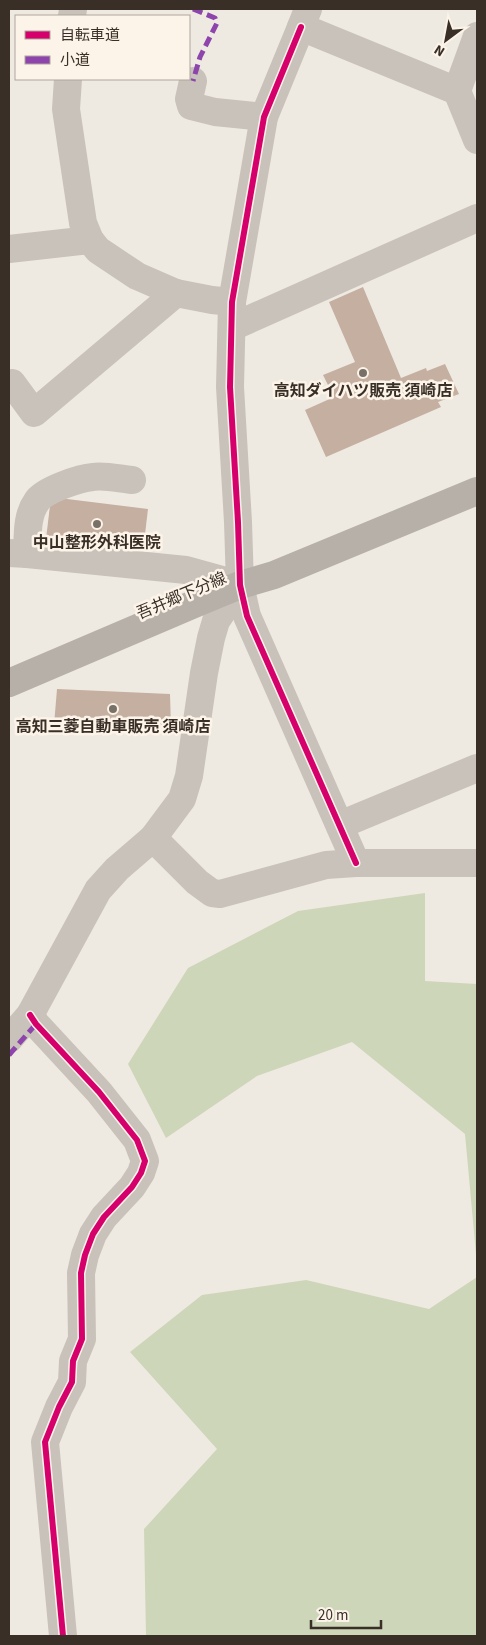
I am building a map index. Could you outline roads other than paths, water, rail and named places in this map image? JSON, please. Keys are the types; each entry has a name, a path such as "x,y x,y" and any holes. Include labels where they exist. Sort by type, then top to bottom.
{"main road":[{"name":"吾井郷下分線","path":"9,684 185,607 240,585 274,575 477,491"}],"street":[{"path":"356,864 247,616 240,585 230,386 232,314 264,117 304,18 457,91"},
{"path":"477,36 457,91 477,140"},
{"path":"68,80 66,109 83,223 90,240 98,250 137,276 176,293 212,300 232,314"},
{"path":"193,81 189,99 191,106 215,112 264,117"},
{"path":"232,314 477,218"},
{"path":"9,249 90,240"},
{"path":"9,385 12,383 34,413 176,293"},
{"path":"132,480 94,477 64,485 42,495 36,502 18,554 186,570 240,585"},
{"path":"9,1039 30,1015 98,890 117,869 153,838 182,799 189,776 211,638 216,621 240,585"},
{"path":"340,825 477,768"},
{"path":"153,838 197,882 212,893 220,894 326,865 477,864"},
{"path":"30,1015 36,1024 100,1092 137,1140 145,1161 132,1187 104,1218 93,1234 85,1255 81,1273 82,1339 73,1361 72,1382 45,1442 63,1636"}],"place":[{"name":"高知ダイハツ販売 須崎店","path":"363,373"},
{"name":"中山整形外科医院","path":"97,524"},
{"name":"高知三菱自動車販売 須崎店","path":"113,709"}]}
